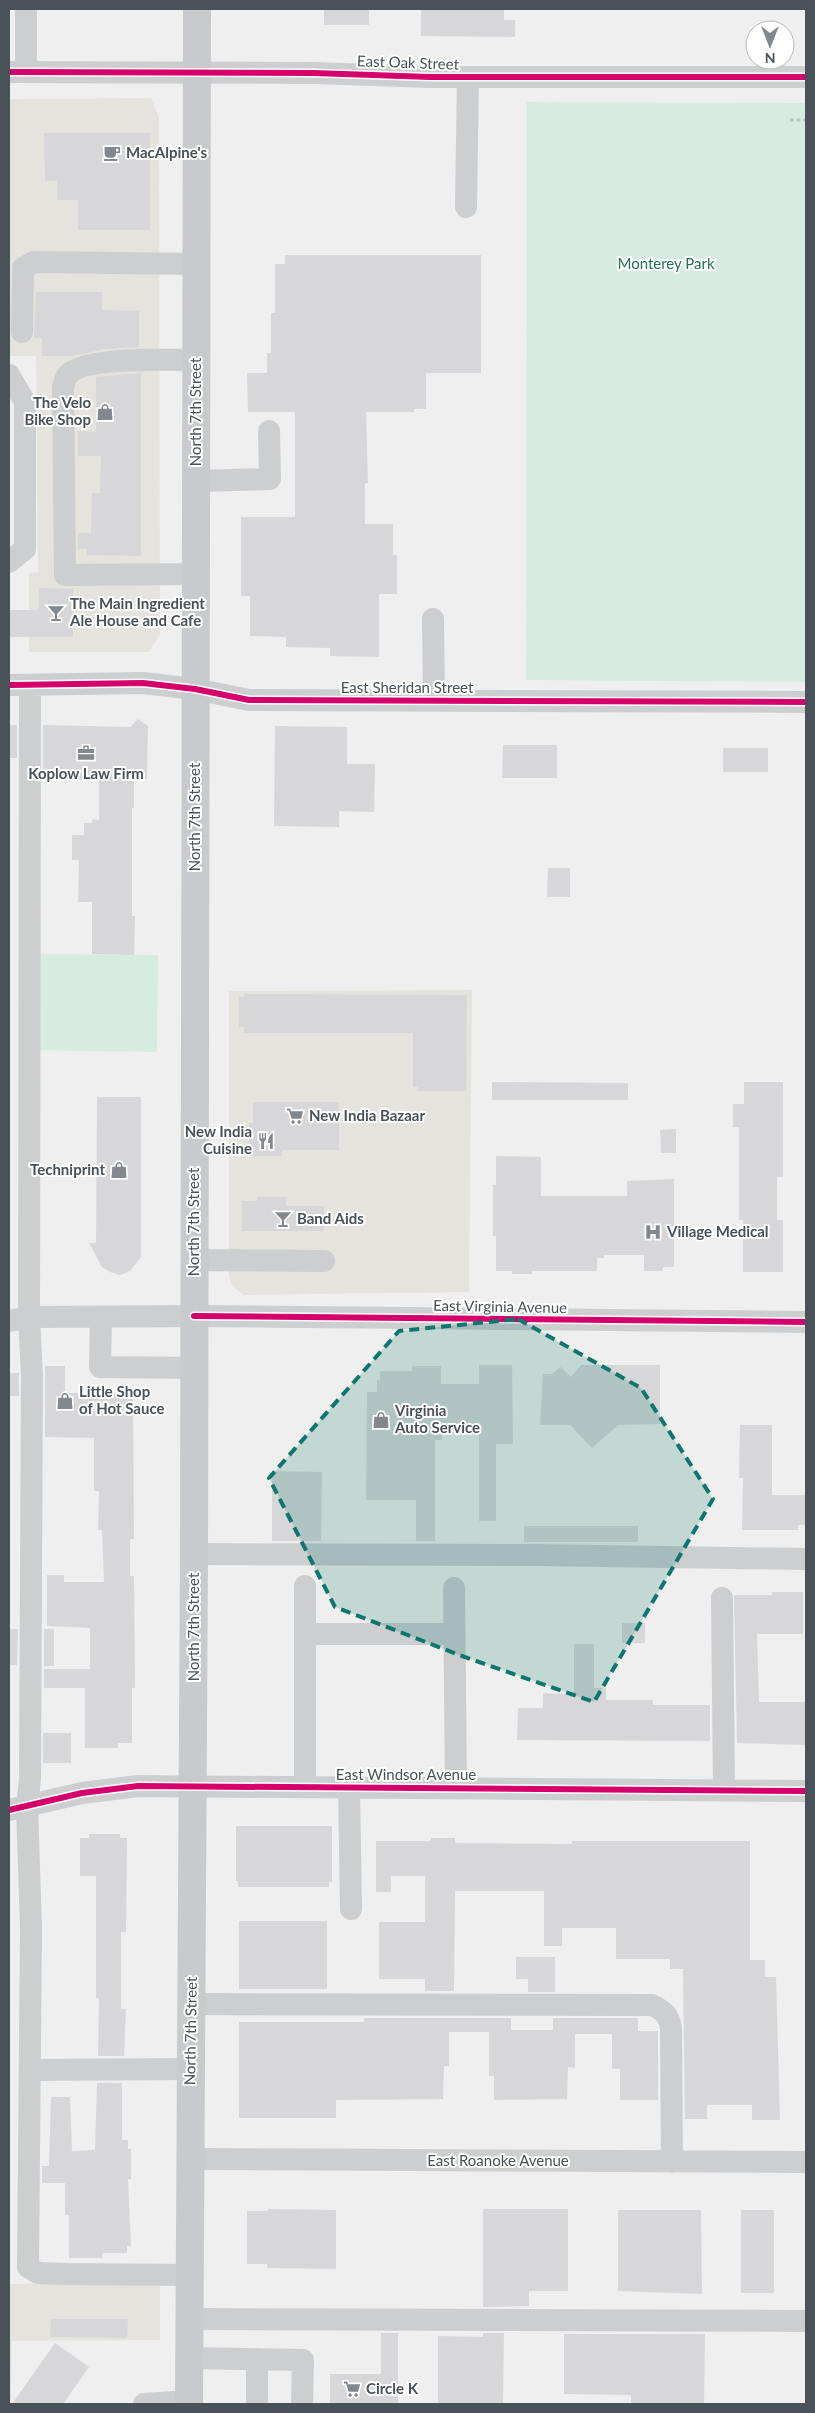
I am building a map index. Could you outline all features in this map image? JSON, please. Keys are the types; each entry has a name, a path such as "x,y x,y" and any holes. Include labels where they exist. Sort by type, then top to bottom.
{"main road":[{"name":"North 7th Street","path":"189,2403 194,1554 197,9"}],"street":[{"path":"17,72 26,9"},
{"name":"East Oak Street","path":"17,72 314,73 468,78 806,78"},
{"path":"466,208 468,78"},
{"path":"22,332 23,268 34,262 196,264"},
{"path":"196,360 95,362 77,368 67,375 63,387 65,575 196,574"},
{"path":"9,375 25,402 25,549 9,562"},
{"path":"196,481 270,480 269,431"},
{"path":"433,620 434,700"},
{"name":"East Sheridan Street","path":"19,685 143,682 195,689 249,700 806,702"},
{"path":"19,685 15,1317 32,1386 30,1779 18,1808 31,1928 28,2267 38,2273 189,2275"},
{"path":"194,1260 324,1262"},
{"name":"East Virginia Avenue","path":"15,1317 194,1316 806,1322"},
{"path":"101,1317 100,1367 194,1368"},
{"path":"194,1554 536,1555 806,1559"},
{"path":"305,1586 306,1787"},
{"path":"454,1588 456,1788"},
{"path":"722,1598 724,1790"},
{"path":"305,1634 454,1634"},
{"name":"East Windsor Avenue","path":"18,1808 82,1793 122,1788 193,1786 806,1791"},
{"path":"349,1787 351,1909"},
{"path":"191,2004 652,2006 663,2010 669,2016 671,2028 672,2162"},
{"path":"30,2070 190,2069"},
{"name":"East Roanoke Avenue","path":"190,2159 806,2162"},
{"path":"189,2319 806,2321"},
{"path":"189,2358 303,2360 302,2404"},
{"path":"257,2359 257,2404"},
{"path":"144,2404 189,2403"}],"path":[{"path":"790,120 806,120"}],"highlighted area":[{"path":"518,1319 641,1388 713,1499 594,1702 462,1656 335,1607 269,1478 399,1331"}],"shaded area":[{"path":"151,98 159,117 160,634 149,652 29,652 29,573 38,572 36,356 9,356 9,99"},
{"path":"472,990 469,1292 244,1295 232,1286 229,1275 229,991"},
{"path":"160,2281 160,2340 12,2341 11,2404 9,2404 9,2284"}],"green space":[{"name":"Monterey Park","path":"527,102 806,103 806,682 526,680"},
{"path":"34,954 158,955 157,1052 34,1050"}],"building":[{"path":"324,9 369,9 369,25 324,25"},
{"path":"421,9 504,9 504,20 515,20 515,37 421,36"},
{"path":"44,133 150,133 150,230 78,230 78,200 57,200 57,181 45,181"},
{"path":"285,255 481,255 481,373 426,373 426,409 414,409 414,412 366,412 368,483 365,483 365,524 393,524 393,555 397,555 397,594 379,594 379,657 330,656 330,648 286,647 286,637 250,636 250,596 241,596 241,517 295,517 295,412 248,412 247,373 267,373 267,353 271,353 271,313 275,313 275,264 285,264"},
{"path":"36,292 102,292 102,310 139,311 139,347 105,349 73,356 42,356 42,338 34,338"},
{"path":"141,373 141,556 87,555 87,549 78,549 78,533 91,533 92,493 100,493 101,456 78,456 78,431 96,432 96,377"},
{"name":"The Main Ingredient Ale House and Cafe","path":"39,588 73,589 73,637 9,637 9,610 39,610"},
{"path":"138,719 148,726 147,779 134,779 134,808 132,808 132,916 135,916 134,955 92,954 92,902 78,902 79,860 72,860 72,835 84,835 84,823 92,823 92,819 99,820 99,780 43,779 43,725 130,727"},
{"path":"9,725 17,725 17,758 9,758"},
{"path":"275,726 347,727 347,764 375,764 374,812 339,811 339,827 274,826"},
{"path":"503,745 557,745 557,778 502,778"},
{"path":"723,748 768,748 768,772 723,772"},
{"path":"548,868 570,868 570,897 547,897"},
{"path":"244,994 467,995 466,1091 418,1091 418,1087 413,1087 413,1033 244,1033 244,1027 239,1027 239,997 244,997"},
{"path":"492,1082 628,1083 628,1100 492,1100"},
{"path":"744,1082 783,1082 783,1177 777,1177 777,1220 783,1220 783,1272 743,1272 743,1220 739,1220 739,1127 733,1127 733,1104 744,1104"},
{"name":"Techniprint","path":"97,1097 141,1097 141,1257 130,1271 120,1275 102,1267 89,1243 96,1243"},
{"path":"253,1102 339,1102 339,1150 282,1150 282,1156 249,1156 249,1123 253,1123"},
{"path":"676,1129 676,1153 661,1153 660,1130"},
{"path":"496,1156 541,1157 541,1196 627,1196 627,1181 674,1179 674,1267 663,1267 663,1271 644,1271 644,1255 604,1255 604,1258 597,1258 597,1271 532,1271 532,1274 512,1274 512,1271 496,1271 496,1236 493,1236 493,1185 496,1185"},
{"name":"Band Aids","path":"257,1197 286,1197 286,1206 324,1206 324,1231 242,1231 242,1201 257,1201"},
{"path":"479,1365 512,1365 513,1444 496,1444 496,1521 479,1521 479,1425 442,1425 442,1440 435,1440 435,1541 416,1541 416,1500 366,1500 367,1392 377,1392 377,1380 380,1380 380,1371 412,1371 412,1366 441,1366 441,1384 479,1384"},
{"path":"581,1365 660,1365 660,1424 618,1425 592,1448 570,1425 540,1425 543,1374 552,1374 561,1367 571,1377"},
{"path":"45,1366 65,1366 65,1393 133,1393 134,1539 130,1539 130,1576 134,1576 135,1688 132,1688 132,1743 118,1743 118,1748 85,1748 85,1688 44,1688 44,1669 90,1669 90,1628 47,1626 47,1575 64,1575 64,1582 104,1582 102,1530 98,1530 99,1491 94,1491 94,1438 45,1437"},
{"path":"9,1373 19,1373 19,1396 9,1396"},
{"path":"740,1425 772,1425 772,1495 806,1495 806,1525 798,1525 798,1530 742,1530 743,1478 739,1478"},
{"path":"272,1471 322,1472 321,1541 272,1541"},
{"path":"524,1526 638,1526 638,1542 524,1542"},
{"path":"772,1592 803,1592 803,1634 757,1634 759,1702 806,1702 806,1745 737,1743 734,1595 772,1595"},
{"path":"622,1623 645,1623 645,1643 622,1643"},
{"path":"9,1629 18,1629 17,1665 9,1665"},
{"path":"44,1629 54,1629 54,1666 44,1666"},
{"path":"574,1644 594,1644 594,1688 606,1688 606,1700 653,1700 653,1705 710,1705 710,1741 517,1740 518,1708 543,1708 543,1693 574,1694"},
{"path":"43,1733 71,1733 71,1763 43,1763"},
{"path":"236,1826 332,1826 332,1882 329,1882 329,1887 238,1887 238,1881 236,1881"},
{"path":"89,1834 120,1834 120,1838 127,1838 126,1932 121,1932 121,2009 126,2009 124,2056 98,2056 99,1998 96,1998 96,1876 80,1876 80,1838 89,1838"},
{"path":"431,1838 455,1838 455,1843 572,1844 572,1841 750,1841 750,1960 765,1960 765,1977 776,1977 780,2120 752,2120 752,2105 707,2105 707,2119 685,2119 683,1969 670,1969 670,1959 616,1959 616,1928 562,1928 562,1946 544,1946 544,1891 455,1891 454,1991 425,1991 425,1979 379,1979 379,1922 425,1922 425,1876 391,1876 391,1892 376,1892 376,1841 431,1841"},
{"path":"239,1921 327,1921 327,1989 239,1989"},
{"path":"516,1957 555,1957 555,1992 528,1992 528,1979 516,1979"},
{"path":"364,2018 511,2018 511,2030 553,2030 553,2018 638,2018 638,2031 658,2031 658,2100 620,2100 620,2069 612,2069 612,2034 575,2034 575,2068 568,2067 567,2099 494,2100 494,2076 489,2076 489,2032 449,2032 449,2066 444,2066 443,2099 336,2100 336,2118 239,2118 239,2022 364,2022"},
{"path":"97,2083 122,2083 122,2140 128,2140 128,2149 131,2149 131,2179 128,2179 131,2246 127,2246 127,2253 103,2253 102,2258 69,2258 69,2215 65,2215 65,2183 42,2183 42,2166 49,2166 51,2097 70,2097 72,2151 95,2150"},
{"path":"268,2209 336,2210 336,2269 267,2268 267,2264 247,2264 247,2211 268,2211"},
{"path":"483,2209 568,2209 568,2291 529,2291 529,2306 483,2307"},
{"path":"618,2210 701,2210 702,2294 618,2291"},
{"path":"741,2210 774,2210 774,2293 741,2293"},
{"path":"51,2319 128,2319 127,2338 50,2337"},
{"path":"381,2333 398,2333 398,2404 330,2404 330,2374 381,2374"},
{"path":"483,2333 504,2333 503,2403 438,2404 438,2336 483,2337"},
{"path":"564,2334 705,2334 704,2404 631,2404 631,2395 564,2394"},
{"path":"55,2343 89,2367 63,2404 12,2404"}],"cycle path":[{"path":"9,72 314,73 430,77 806,77"},
{"path":"9,685 143,683 195,689 249,700 806,702"},
{"path":"194,1316 806,1322"},
{"path":"9,1810 82,1793 138,1786 806,1791"}],"place":[{"name":"MacAlpine's","path":"112,153"},
{"name":"The Velo Bike Shop","path":"105,412"},
{"name":"The Main Ingredient Ale House and Cafe","path":"56,613"},
{"name":"Koplow Law Firm","path":"86,753"},
{"name":"New India Bazaar","path":"295,1116"},
{"name":"New India Cuisine","path":"266,1141"},
{"name":"Techniprint","path":"119,1170"},
{"name":"Band Aids","path":"283,1219"},
{"name":"Village Medical","path":"653,1232"},
{"name":"Little Shop of Hot Sauce","path":"65,1401"},
{"name":"Virginia Auto Service","path":"381,1420"},
{"name":"Circle K","path":"352,2389"}]}
